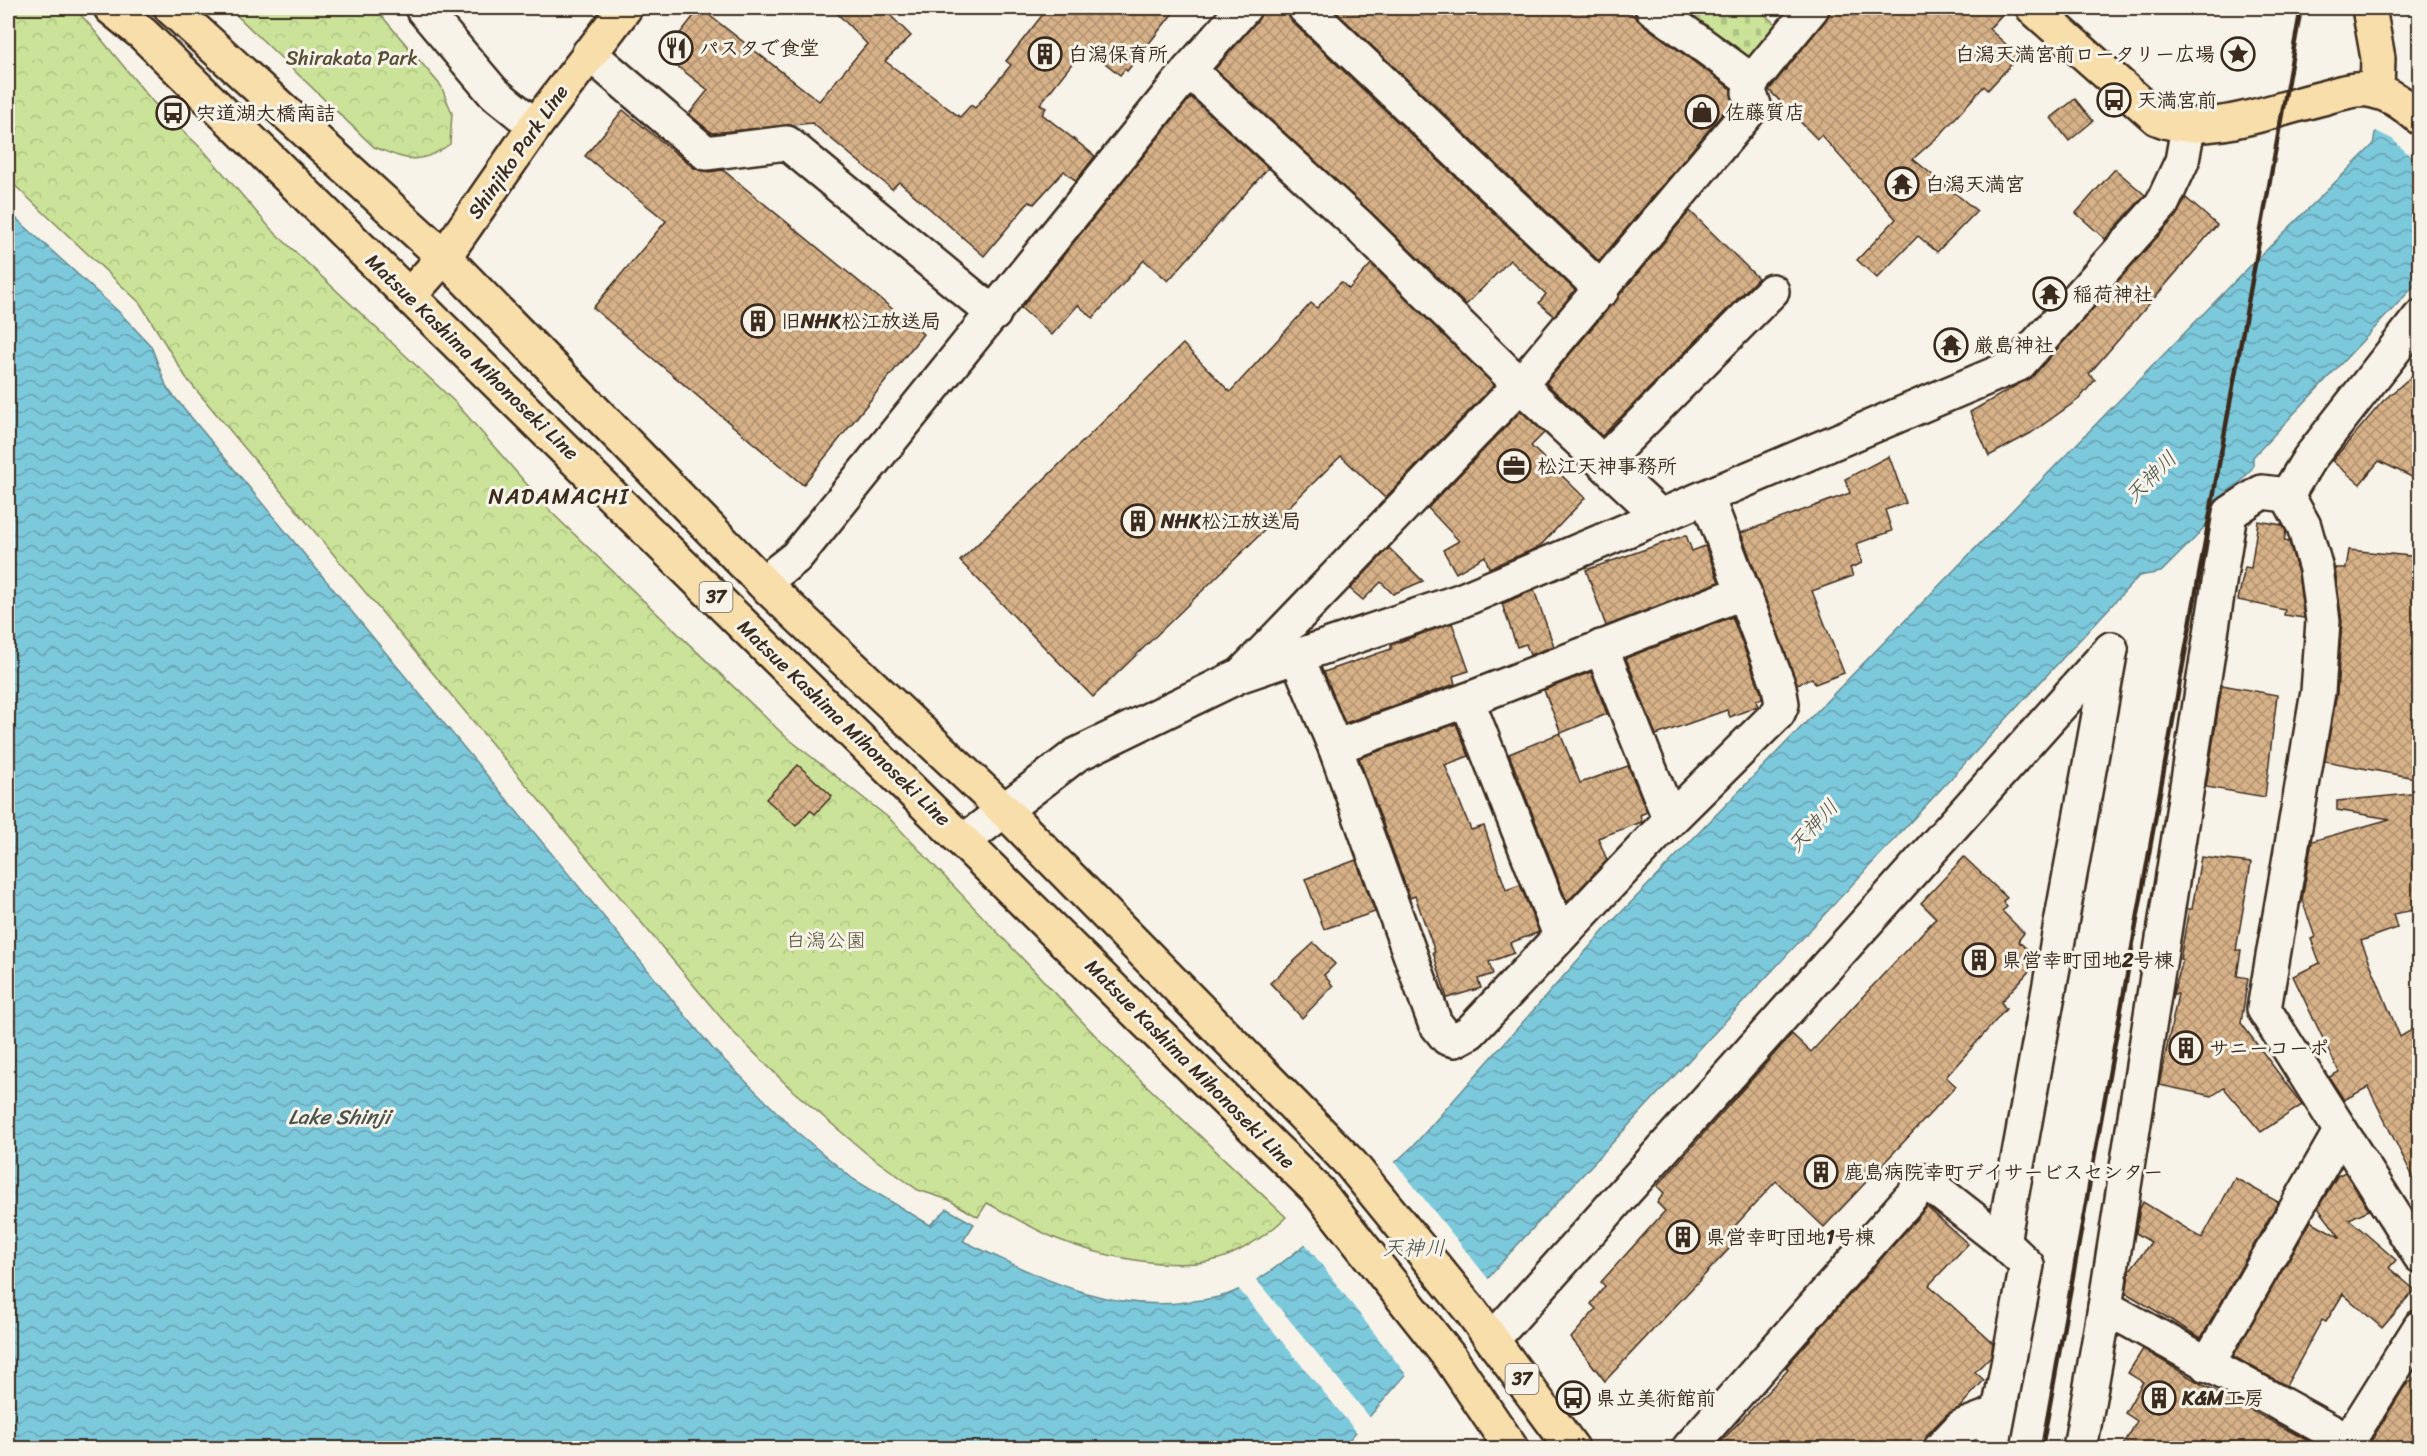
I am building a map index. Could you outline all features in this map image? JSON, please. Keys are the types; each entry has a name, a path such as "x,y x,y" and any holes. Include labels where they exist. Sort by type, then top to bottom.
{"main road":[{"name":"Matsue Kashima Mihonoseki Line","path":"111,8 143,34 1318,1191 1451,1359 1511,1449"},
{"name":"37","path":"171,8 444,257 763,583 1003,809 1351,1164 1493,1339 1572,1449"},
{"name":"Shinjiko Park Line","path":"409,296 444,257 535,126 625,8"},
{"path":"2369,8 2378,58 2400,105"},
{"path":"2050,13 2157,118 2188,127 2205,127 2347,92 2400,105"}],"street":[{"path":"422,8 493,92 535,126"},
{"path":"763,583 795,557 1190,70 1244,8"},
{"path":"1305,8 1602,290"},
{"path":"1652,8 1752,81"},
{"path":"1241,675 1520,386 1754,105 1749,92 1752,81 1812,8"},
{"path":"589,53 706,153 787,143 993,314"},
{"path":"1190,70 1359,226 1520,386 1604,461 1659,515"},
{"path":"964,841 1076,755 1241,675 1460,601 2019,364 2162,204 2182,161 2188,127"},
{"path":"1604,461 1772,291"},
{"path":"2287,495 2309,459 2420,316"},
{"path":"2080,1449 2105,1307 2230,513 2262,492 2287,495"},
{"path":"2287,495 2304,526 2316,569 2323,621 2318,692 2264,1009 2420,1256"},
{"path":"1297,657 1335,747 1435,1023 1447,1038 1455,1040 1470,1032 1670,820 1771,721 1782,704 1779,687 1707,497"},
{"path":"1335,747 1467,700 1744,592"},
{"path":"1601,647 1670,820"},
{"path":"1493,1339 2111,649 2003,1242"},
{"path":"1467,700 1560,935"},
{"path":"2207,1365 2340,1132"},
{"path":"1689,1449 1925,1181 2003,1242 2027,1265 1992,1449"},
{"path":"2105,1307 2346,1445 2420,1327"},
{"path":"1941,1449 1961,1427 1998,1413"}],"green space":[{"name":"白潟公園","path":"8,8 72,8 83,17 153,102 204,151 271,229 456,403 552,513 785,736 890,819 1113,1054 1286,1217 1253,1243 1215,1260 1197,1263 1156,1263 1093,1251 1048,1235 987,1203 978,1217 949,1200 918,1190 866,1153 793,1091 732,1031 187,379 140,303 8,179"},
{"name":"Shirakata Park","path":"229,8 375,8 441,86 452,113 450,144 430,156 413,159 374,147"},
{"path":"1679,8 1757,8 1781,29 1749,60"}],"water":[{"name":"天神川","path":"2419,87 2419,281 2253,457 2253,467 2195,538 2161,572 2139,576 1508,1255 1411,1369 1312,1239 1413,1146 1608,926 2241,275 2373,145 2375,133"},
{"name":"Lake Shinji","path":"8,211 119,312 151,346 167,388 713,1049 797,1132 853,1179 930,1225 947,1209 974,1224 963,1241 1044,1278 1071,1288 1127,1302 1156,1304 1187,1302 1231,1293 1275,1268 1311,1240 1410,1370 1342,1448 8,1448"}],"pier":[{"path":"2420,84 2419,164 2392,139 2374,130"},
{"path":"1393,1160 1490,1281 1408,1377 1304,1242"},
{"path":"1254,1277 1372,1420 1359,1435 1237,1287"}],"building":[{"path":"700,8 819,101 867,44 832,8 883,8 911,36 885,61 960,117 971,105 975,108 1011,65 1006,61 1048,8 1177,8 1127,71 1125,69 1120,75 1085,47 1040,104 1046,108 1042,114 1095,156 1076,181 1064,171 1034,204 1029,202 984,256 899,182 892,189 812,123 712,133 689,114 708,90 663,55"},
{"path":"1263,8 1287,8 1292,22 1575,290 1554,316 1539,303 1546,294 1510,260 1466,305 1372,213 1215,69 1258,20"},
{"path":"1332,8 1625,8 1641,23 1731,89 1733,101 1599,261"},
{"path":"1830,8 2008,8 1989,29 2019,56 1988,90 1984,86 1941,134 1913,159 1977,211 1937,252 1918,236 1877,278 1857,260 1896,219 1821,135 1817,139 1769,90 1826,20"},
{"path":"1191,97 1268,168 1168,281 1144,260 1093,318 1078,305 1052,335 1021,308"},
{"path":"2075,99 2093,121 2069,141 2051,118"},
{"name":"旧NHK松江放送局","path":"623,110 694,168 708,172 723,170 923,334 803,485 593,308 666,221 585,156"},
{"path":"2115,169 2145,195 2105,239 2076,213"},
{"path":"2186,198 2217,225 2089,374 2095,380 2079,399 2031,433 1989,456 1970,412 2033,376 2176,216"},
{"path":"1690,211 1758,278 1602,436 1546,383"},
{"name":"NHK松江放送局","path":"1371,264 1494,385 1385,498 1341,456 1093,697 960,561 1183,344 1230,392 1311,303 1317,308 1341,282 1349,289"},
{"path":"2420,369 2420,481 2379,461 2360,484 2332,461 2383,401"},
{"path":"1521,411 1544,433 1531,446 1585,498 1539,547 1489,568 1485,556 1456,573 1443,550 1459,541 1428,508"},
{"path":"1889,456 1906,503 1885,510 1892,531 1856,544 1862,563 1850,568 1853,576 1812,591 1844,673 1815,684 1812,678 1797,684 1741,533 1850,493 1845,479"},
{"path":"2258,521 2282,525 2286,531 2284,541 2289,542 2298,573 2304,618 2284,615 2285,610 2238,600 2245,567 2251,568"},
{"path":"1686,535 1692,551 1705,546 1719,582 1606,626 1586,570"},
{"path":"1389,548 1423,581 1393,594 1381,582 1363,600 1350,589"},
{"path":"2349,550 2420,557 2420,779 2325,761 2337,693 2342,622 2335,568 2346,568"},
{"path":"1534,590 1554,646 1530,655 1526,644 1517,647 1502,604"},
{"path":"1732,617 1761,692 1762,699 1756,701 1758,706 1730,717 1727,710 1656,735 1626,658"},
{"path":"1452,623 1469,671 1453,676 1455,684 1345,723 1324,672 1391,649 1391,645"},
{"path":"1591,672 1607,714 1561,733 1544,690"},
{"path":"2222,685 2277,695 2265,797 2206,787"},
{"path":"1456,724 1469,756 1445,765 1471,830 1484,826 1506,890 1520,885 1539,932 1510,943 1514,953 1489,962 1493,974 1478,979 1481,988 1447,998 1433,952 1435,952 1415,896 1410,898 1359,758"},
{"path":"1560,733 1580,783 1628,766 1647,812 1640,815 1642,822 1598,838 1607,860 1567,902 1509,754"},
{"path":"798,765 832,796 815,814 810,810 796,826 766,799"},
{"path":"2420,793 2420,909 2393,914 2397,928 2361,941 2400,1037 2420,1025 2420,1191 2368,1087 2344,1100 2329,1077 2339,1072 2293,976 2320,963 2311,939 2315,937 2302,900 2312,841 2390,819 2337,810 2337,801"},
{"path":"1964,857 2007,898 2003,901 2007,907 2002,911 2024,933 2018,941 2036,957 2029,963 2033,967 2001,1002 2006,1009 1946,1077 1956,1086 1824,1227 1776,1181 1734,1227 1743,1234 1605,1381 1571,1338 1596,1309 1591,1304 1605,1286 1601,1282 1665,1211 1657,1203 1664,1193 1657,1186 1792,1034 1811,1052 1936,918 1921,903"},
{"path":"2201,857 2251,863 2236,950 2241,950 2237,976 2248,978 2241,1023 2302,1105 2261,1132 2224,1088 2212,1096 2159,1085 2178,994 2173,994 2183,960 2180,959"},
{"path":"1356,860 1375,912 1324,929 1305,879"},
{"path":"1314,943 1335,964 1324,975 1333,986 1302,1018 1270,983"},
{"path":"2345,1172 2369,1210 2349,1219 2396,1260 2389,1268 2415,1290 2382,1328 2343,1294 2326,1322 2322,1320 2286,1386 2233,1356 2311,1221 2341,1238 2318,1208 2337,1176"},
{"path":"2235,1178 2278,1202 2201,1338 2126,1293 2130,1270 2151,1242 2136,1233 2140,1208 2143,1202 2202,1238"},
{"path":"1927,1207 1968,1244 1929,1285 1993,1343 1991,1356 1975,1372 1984,1380 1959,1408 1947,1414 1927,1435 1923,1449 1714,1449 1788,1370 1786,1367"},
{"path":"2143,1349 2198,1382 2323,1449 2121,1449 2137,1421 2125,1413 2143,1382 2128,1373"},
{"path":"2420,1374 2420,1449 2366,1449 2405,1386"}],"railway":[{"path":"2042,1448 2301,8"}],"place":[{"name":"パスタで食堂","path":"676,48"},
{"name":"白潟保育所","path":"1045,54"},
{"name":"白潟天満宮前ロータリー広場","path":"2238,54"},
{"name":"天満宮前","path":"2114,100"},
{"name":"佐藤質店","path":"1702,112"},
{"name":"宍道湖大橋南詰","path":"173,113"},
{"name":"白潟天満宮","path":"1902,184"},
{"name":"稲荷神社","path":"2050,294"},
{"name":"旧NHK松江放送局","path":"758,321"},
{"name":"厳島神社","path":"1951,345"},
{"name":"松江天神事務所","path":"1514,466"},
{"name":"NHK松江放送局","path":"1138,521"},
{"name":"県営幸町団地2号棟","path":"1979,960"},
{"name":"サニーコーポ","path":"2186,1048"},
{"name":"鹿島病院幸町デイサービスセンター","path":"1821,1172"},
{"name":"県営幸町団地1号棟","path":"1683,1237"},
{"name":"県立美術館前","path":"1573,1398"},
{"name":"K&M工房","path":"2159,1398"}],"district":[{"name":"NADAMACHI","path":"559,496"}]}
